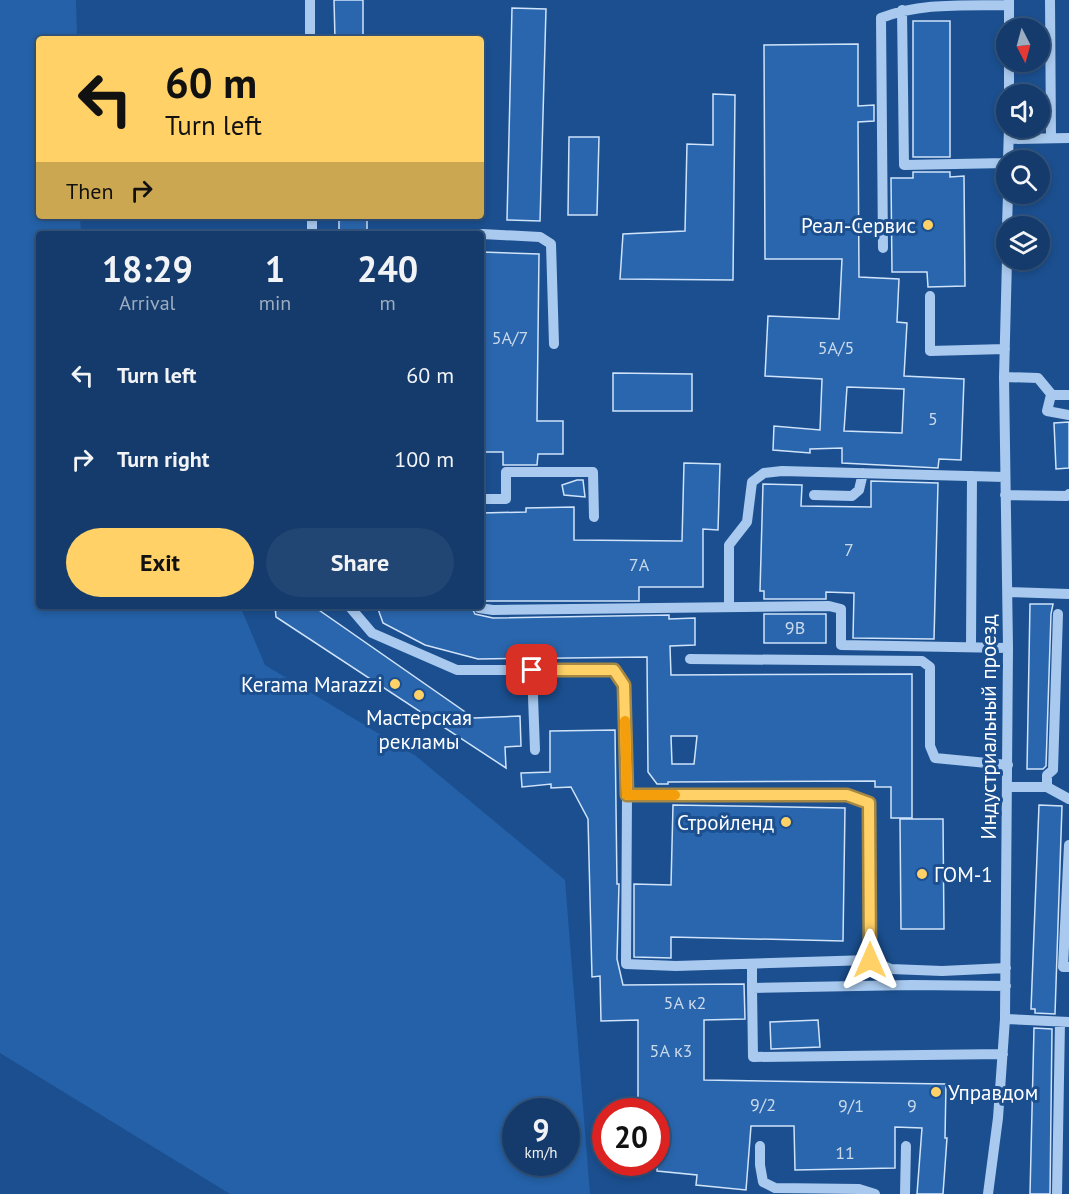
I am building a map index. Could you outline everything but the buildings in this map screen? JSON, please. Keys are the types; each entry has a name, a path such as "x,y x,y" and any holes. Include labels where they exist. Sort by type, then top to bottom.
{"street":[{"path":"310,0 310,36"},
{"path":"1048,18 1050,0"},
{"path":"883,248 881,18 902,10 933,3 1009,3"},
{"path":"902,10 904,165 996,162"},
{"path":"1047,72 1052,138"},
{"path":"1008,150 1009,139 1069,138"},
{"path":"484,234 540,237 551,244 554,345"},
{"name":"Индустриальный проезд","path":"988,1194 998,1118 1006,986 1008,592 1004,377 1006,270"},
{"path":"930,296 930,351 1005,349"},
{"path":"1004,377 1038,378 1052,394 1069,395"},
{"path":"1052,394 1047,411 1069,416"},
{"path":"729,607 729,545 747,522 752,482 764,473 782,471 1005,477"},
{"path":"484,499 507,498 506,472 593,472 594,517"},
{"path":"814,495 852,496 859,490 863,473"},
{"path":"972,476 972,647"},
{"path":"1005,495 1069,494"},
{"path":"1008,592 1069,594"},
{"path":"484,609 829,606 841,609 841,645 1008,648"},
{"path":"352,609 372,633 457,670 614,670 624,685 627,795 626,964 676,966 870,960 891,969 912,985"},
{"path":"1047,787 1047,776 1053,770 1058,614"},
{"path":"690,659 922,661 930,667 930,746 935,758 1008,765"},
{"path":"532,670 535,750"},
{"path":"1007,787 1047,787 1069,798"},
{"path":"627,795 847,795 869,803 870,960"},
{"path":"1069,846 1068,905 1063,967 1069,967"},
{"path":"752,964 753,1057 1003,1054"},
{"path":"891,969 942,971 1006,968"},
{"path":"752,988 1006,986"},
{"path":"1005,1019 1065,1022 1064,1143 1058,1194"},
{"path":"760,1146 763,1182 775,1188 859,1191 875,1194"},
{"path":"905,1194 906,1146"}],"shaded area":[{"path":"0,0 76,0 77,36 36,36 36,219 80,219 81,231 36,231 36,609 241,609 265,665 416,756 565,880 590,1194 230,1194 0,1053"}],"slow traffic":[{"path":"625,721 627,795 675,795"}],"place":[{"name":"Реал-Сервис","path":"928,225"},
{"name":"Kerama Marazzi","path":"395,684"},
{"name":"Мастерская рекламы","path":"419,695"},
{"name":"Стройленд","path":"786,822"},
{"name":"ГОМ-1","path":"922,874"},
{"name":"Управдом","path":"936,1092"}],"route":[{"path":"532,670 614,670 624,685 627,795 847,795 869,803 870,960"}]}
